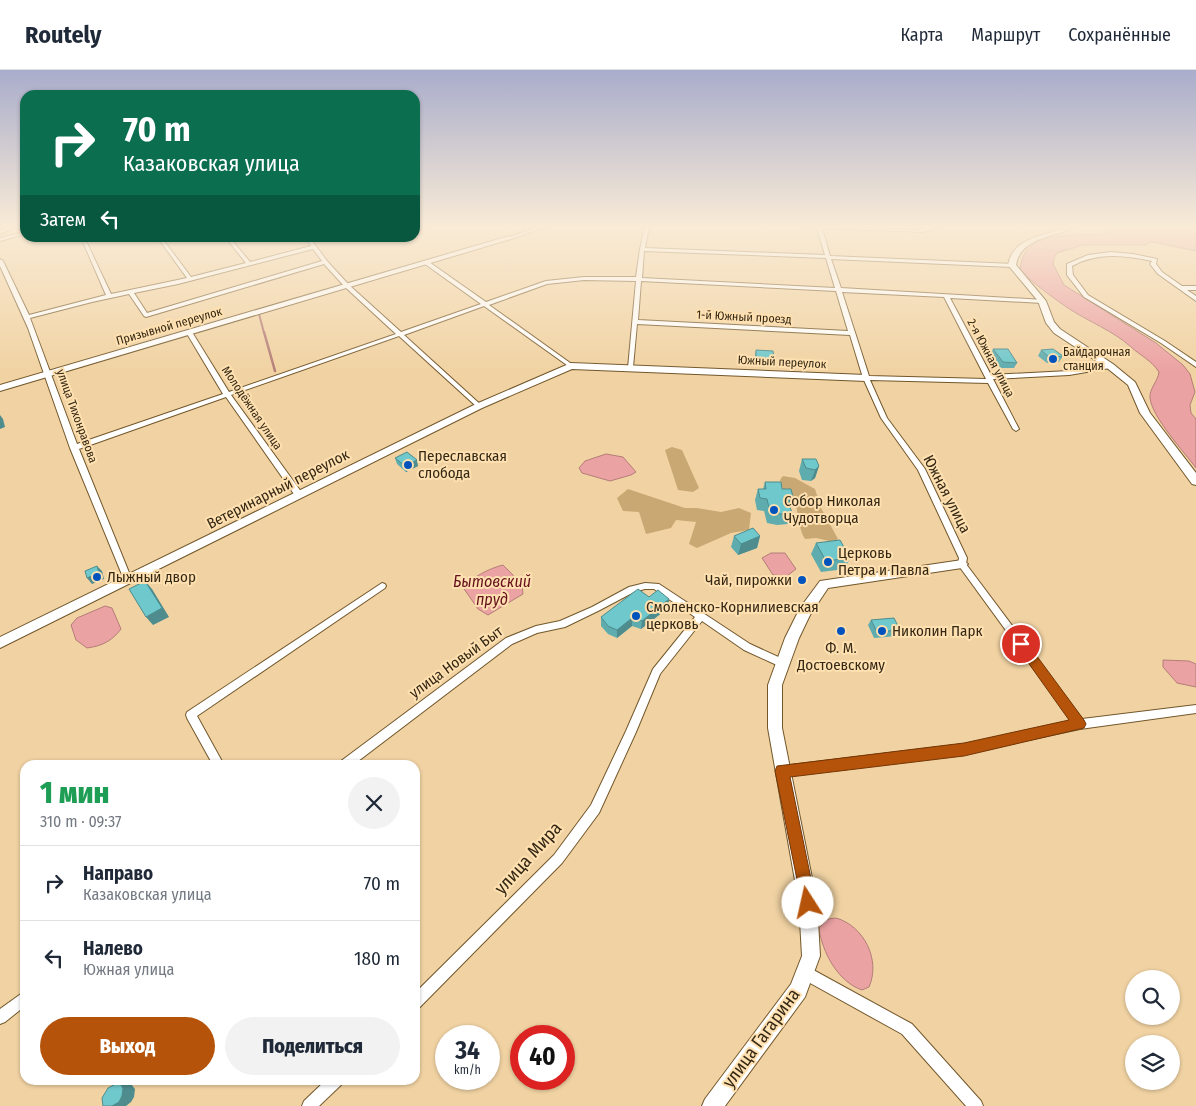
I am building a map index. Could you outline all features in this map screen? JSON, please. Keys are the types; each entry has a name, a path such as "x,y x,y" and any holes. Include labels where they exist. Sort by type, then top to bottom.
{"street":[{"name":"улица Тихонравова","path":"7,274 27,317 74,448 128,580"},
{"path":"99,274 109,297"},
{"path":"187,274 190,279"},
{"path":"27,317 208,274"},
{"path":"131,293 146,315 283,274"},
{"path":"337,274 479,406"},
{"name":"Призывной переулок","path":"0,388 386,274"},
{"path":"444,274 571,366"},
{"path":"630,368 640,274"},
{"name":"Южная улица","path":"833,274 866,378 884,418 921,468 963,558 962,564 1080,724"},
{"path":"1020,274 1042,301 1050,323 1057,331 1110,366 1132,384 1145,413 1196,481"},
{"path":"1070,274 1086,296 1163,342 1196,365"},
{"path":"1162,274 1196,299"},
{"path":"74,448 228,396 546,283 574,279 639,280 1042,301"},
{"path":"1180,288 1196,288"},
{"name":"2-я Южная улица","path":"946,296 1016,429"},
{"name":"1-й Южный проезд","path":"634,322 852,333"},
{"name":"Молодёжная улица","path":"189,332 228,396 300,495"},
{"name":"Южный переулок","path":"571,366 866,378 990,379 1023,375"},
{"name":"Ветеринарный переулок","path":"0,643 479,406 571,366"},
{"path":"985,369 1023,375 1069,373 1110,366"},
{"name":"улица Гагарина","path":"712,1106 798,990 811,956 808,903 775,728 775,685 792,638 805,612 824,584 962,564"},
{"path":"216,760 191,715 382,586"},
{"name":"улица Новый Быт","path":"352,760 509,641 536,630 562,624 632,589 645,586 656,586 747,647 782,663"},
{"name":"улица Мира","path":"420,997 558,859 595,809 631,732 656,672 701,616"},
{"path":"782,771 964,750 1080,724 1196,709"},
{"path":"806,973 906,1029 976,1106"},
{"path":"0,1017 20,1002"},
{"path":"309,1106 331,1085"}],"shaded area":[{"path":"672,447 682,450 699,488 693,492 678,490 665,450"},
{"path":"783,476 795,478 815,489 821,508 838,539 834,542 816,538 805,539 800,526 796,505 789,494 783,490 780,480"},
{"path":"628,489 685,508 721,512 739,508 751,513 749,530 731,533 697,548 689,544 696,522 676,520 671,528 646,534 639,512 623,511 617,498"}],"water":[{"path":"1025,274 1058,274 1064,285 1156,343 1183,365 1190,374 1195,392 1190,405 1191,413 1196,419 1196,468 1162,424 1152,406 1150,395 1159,372 1156,368 1124,341 1076,313"},
{"path":"606,454 623,457 636,472 610,481 582,473 579,468 585,461"},
{"path":"771,553 785,553 796,569 787,576 773,575 762,558"},
{"name":"Бытовский пруд","path":"503,565 522,584 523,594 488,615 478,609 462,586 476,576"},
{"path":"105,606 112,608 121,629 106,642 87,648 76,640 71,625 77,618"},
{"path":"1163,660 1189,661 1196,664 1196,687 1177,683 1163,667"},
{"path":"836,918 855,928 868,945 873,966 872,977 869,987 862,990 853,986 839,973 824,947 819,928 828,919"}],"building":[{"path":"993,349 1008,349 1017,363 1003,362"},
{"path":"1053,349 1063,356 1050,358 1041,350"},
{"path":"756,350 773,351 774,359 756,358"},
{"path":"407,452 417,460 405,466 395,458"},
{"path":"802,459 816,459 819,466 815,470 806,468"},
{"path":"765,482 781,482 782,489 791,489 793,497 788,501 792,513 770,512 767,499 760,498 758,489 766,489"},
{"path":"753,528 760,536 741,544 734,536"},
{"path":"840,540 850,558 826,561 816,543"},
{"path":"97,566 99,573 87,578 85,571"},
{"path":"145,581 162,608 146,617 129,589"},
{"path":"638,589 649,597 658,590 669,599 642,621 632,618 617,630 608,626 601,617"},
{"path":"894,618 900,630 877,632 871,620"},
{"path":"114,1085 121,1085 123,1088 122,1096 119,1102 112,1106 103,1106 102,1098 108,1088"}],"waterway":[{"path":"259,314 264,333"},
{"path":"264,332 275,371"}],"place":[{"name":"Байдарочная станция","path":"1053,359"},
{"name":"Переславская слобода","path":"408,465"},
{"name":"Собор Николая Чудотворца","path":"774,510"},
{"name":"Церковь Петра и Павла","path":"828,562"},
{"name":"Лыжный двор","path":"97,577"},
{"name":"Чай, пирожки","path":"802,580"},
{"name":"Смоленско-Корнилиевская церковь","path":"636,616"},
{"name":"Ф. М. Достоевскому","path":"841,631"},
{"name":"Николин Парк","path":"882,631"}],"route":[{"path":"808,903 796,834 782,771 964,750 1080,724 1021,644"}]}
